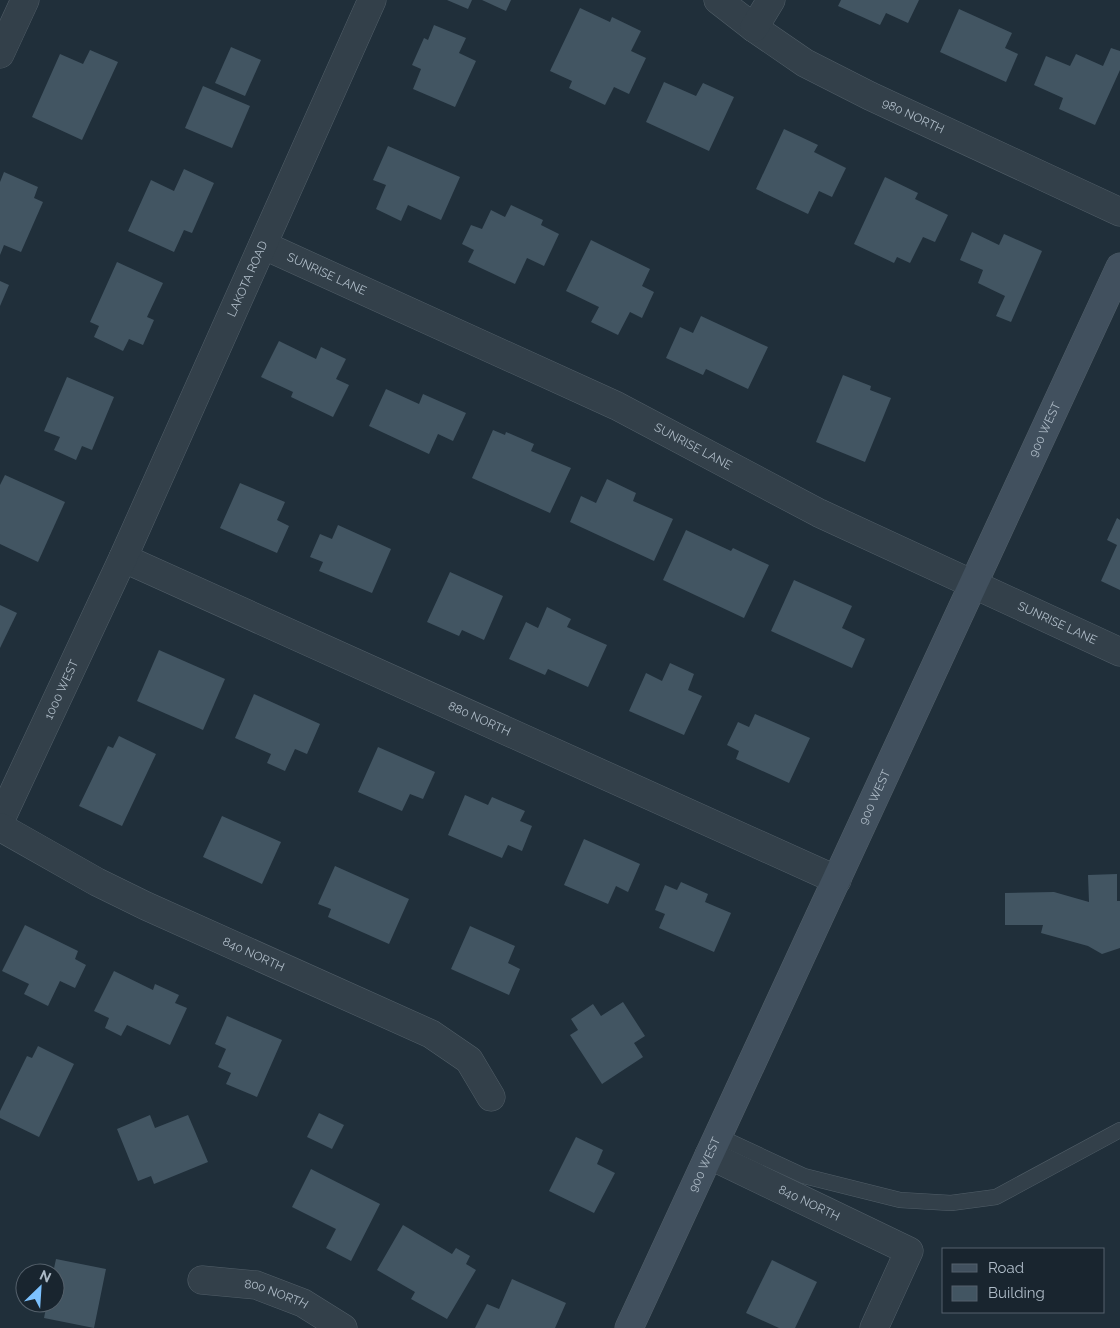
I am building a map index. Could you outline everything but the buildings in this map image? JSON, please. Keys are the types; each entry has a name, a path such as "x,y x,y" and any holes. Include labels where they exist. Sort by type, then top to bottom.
{"street":[{"path":"0,54 25,0"},
{"name":"LAKOTA ROAD","path":"123,558 372,0"},
{"name":"980 NORTH","path":"718,0 805,64 1120,212"},
{"path":"754,28 771,0"},
{"name":"SUNRISE LANE","path":"263,245 617,406 819,513 1120,652"},
{"name":"900 WEST","path":"629,1328 1120,267"},
{"name":"1000 WEST","path":"0,821 123,558"},
{"name":"880 NORTH","path":"123,558 837,880"},
{"name":"840 NORTH","path":"0,827 97,882 146,906 431,1034 469,1060 491,1097"},
{"name":"840 NORTH","path":"713,1146 909,1251 874,1328"},
{"name":"800 NORTH","path":"202,1280 256,1286 303,1303 343,1328"}],"lane":[{"path":"713,1146 804,1176 900,1200 951,1203 996,1197 1120,1130"}]}
